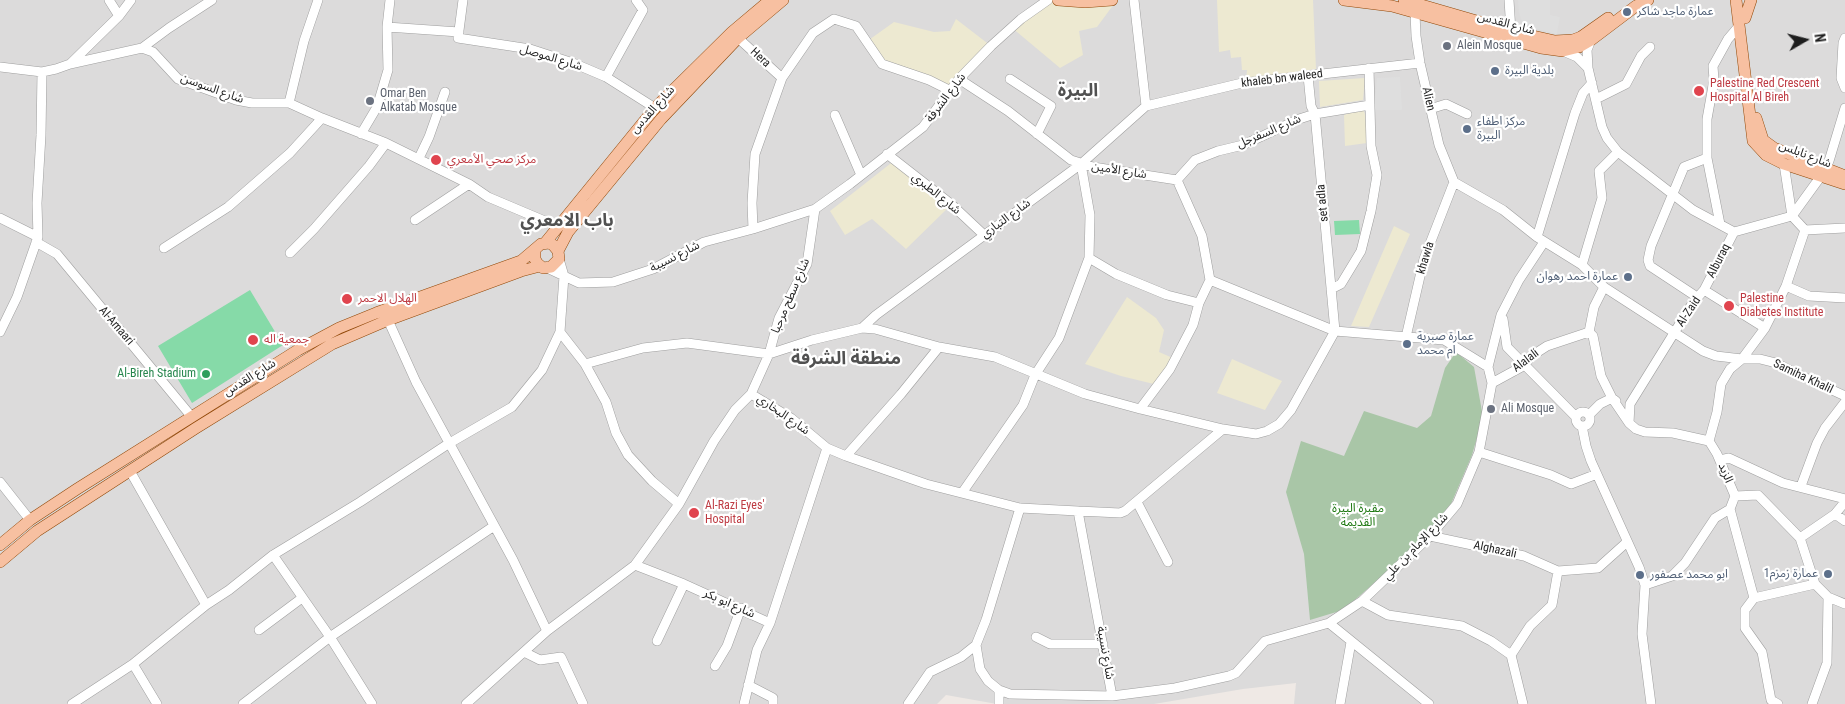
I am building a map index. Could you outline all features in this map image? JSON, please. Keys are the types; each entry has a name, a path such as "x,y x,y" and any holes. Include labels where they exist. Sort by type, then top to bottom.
{"main road":[{"name":"شارع القدس","path":"545,243 655,108 735,35 770,0"},
{"name":"شارع القدس","path":"558,255 568,232 661,119 735,35 783,0"},
{"path":"1058,0 1085,2 1112,0"},
{"name":"شارع القدس","path":"1344,0 1415,8 1510,35 1541,48 1563,51 1579,47 1591,40 1636,6 1648,0"},
{"name":"شارع القدس","path":"1404,0 1415,8"},
{"name":"شارع القدس","path":"1510,35 1555,41 1573,40 1581,37 1634,0"},
{"path":"1726,0 1742,22"},
{"name":"شارع نابلس","path":"1736,0 1742,22 1757,124 1763,140 1774,148 1822,170 1845,184"},
{"name":"شارع نابلس","path":"1742,0 1742,22 1753,141 1766,155 1784,164 1845,176"},
{"path":"1742,22 1751,0"},
{"path":"545,243 553,245 558,255 554,265 544,267 535,259 535,251 541,244 545,243"},
{"name":"شارع القدس","path":"0,545 30,520 191,416 298,350 338,328 521,261 535,251"},
{"name":"شارع القدس","path":"0,562 37,531 332,344 388,320 521,270 544,267"}],"street":[{"path":"109,0 119,16"},
{"path":"70,64 119,16 131,0"},
{"path":"0,67 42,72 142,48 212,0"},
{"path":"318,0 304,41 289,103 419,158 488,196 559,227"},
{"path":"361,134 377,107 388,70 387,27 390,0"},
{"path":"387,27 459,32 463,0"},
{"path":"636,0 643,10 606,77 655,108"},
{"path":"1021,19 1035,0"},
{"name":"شارع الشرفة","path":"814,208 861,175 923,127 959,78 999,37 1048,0"},
{"path":"1134,0 1146,106"},
{"path":"1509,0 1510,35"},
{"name":"Alien","path":"1415,8 1416,36 1420,63 1430,108 1439,145 1454,182"},
{"path":"753,229 752,197 755,154 782,78 813,33 834,19 856,26 882,64 929,80 949,90"},
{"path":"1720,224 1707,158 1707,119 1714,80 1712,66 1728,39 1742,22"},
{"name":"شارع الموصل","path":"459,32 458,38 530,49 573,63 606,77"},
{"name":"Hera","path":"735,35 782,78"},
{"path":"1845,38 1841,78 1845,88"},
{"path":"1591,40 1587,50 1588,68 1602,127 1607,138 1618,152 1693,210 1734,232"},
{"path":"1596,99 1626,84 1641,56 1650,47"},
{"name":"شارع السوسن","path":"142,48 153,52 180,79 236,100 252,103 289,103"},
{"path":"1563,51 1577,57 1588,68"},
{"name":"khaleb bn waleed","path":"1146,106 1242,83 1420,63"},
{"path":"1331,289 1341,284 1361,250 1371,211 1377,175 1371,146 1369,68"},
{"path":"0,332 17,297 37,240 42,72"},
{"name":"set adla","path":"1308,76 1311,106 1315,114 1335,331"},
{"path":"959,78 1008,111 1071,160 1081,164"},
{"path":"1010,79 1051,106 1038,134"},
{"path":"1492,383 1488,367 1502,315 1540,240 1575,113 1583,93 1592,83"},
{"path":"419,158 429,138 445,92"},
{"path":"1430,108 1446,104 1467,114"},
{"name":"شارع السفرجل","path":"1177,180 1195,160 1218,151 1242,145 1299,119 1315,114 1370,105"},
{"name":"شارع التباري","path":"862,328 876,315 1081,164 1146,106"},
{"path":"1792,214 1822,170 1845,108"},
{"path":"835,115 861,175"},
{"path":"164,248 228,207 290,153 322,118"},
{"path":"290,253 344,195 386,143"},
{"path":"1582,265 1602,198 1599,171 1618,152"},
{"name":"شارع الطبري","path":"887,154 951,204 984,235"},
{"path":"1697,297 1650,266 1648,260 1651,246 1684,167 1707,158"},
{"name":"شارع الأمين","path":"1035,375 1060,338 1089,258 1090,215 1081,164 1177,180"},
{"path":"1604,287 1594,307 1589,332 1593,336 1601,376 1612,398 1629,423 1636,429 1645,432 1673,433 1709,441 1722,384 1730,369 1742,359 1765,328 1786,286 1799,244 1802,227 1792,214 1784,164"},
{"path":"1140,410 1170,369 1194,325 1199,303 1210,280 1202,236 1177,180"},
{"path":"1454,182 1503,210 1540,240 1582,265 1604,287 1675,332 1630,404 1629,423"},
{"name":"khawla","path":"1406,336 1424,259 1454,182"},
{"path":"415,220 469,184"},
{"path":"1777,219 1786,212 1790,203"},
{"name":"شارع نسيبة","path":"544,267 579,283 613,282 653,269 704,242 753,229 814,208"},
{"name":"شارع سطح مرحبا","path":"769,354 779,318 807,264 814,208"},
{"name":"Alburaq","path":"1704,290 1734,232 1792,214"},
{"name":"Al-Amaari","path":"0,218 57,254 191,416"},
{"path":"1802,227 1845,228"},
{"path":"72,704 132,664 273,555 360,502 448,444 512,407 542,370 560,332 564,276 558,255"},
{"path":"1089,258 1116,274 1167,295 1199,303"},
{"path":"1210,280 1335,331 1444,340 1488,367"},
{"path":"1786,286 1809,296 1845,298"},
{"name":"Al-Zaid","path":"1760,359 1716,356 1703,352 1675,332 1697,297 1704,290 1765,328"},
{"path":"1502,315 1507,347 1576,418 1578,424 1582,426 1586,446 1597,474 1639,567 1645,585 1642,634 1651,704"},
{"path":"388,320 416,382 448,444 513,560 547,631"},
{"path":"585,364 643,348 687,343 769,354 812,340 862,328 875,329 938,347 995,357 1085,394 1140,410 1223,429 1256,434 1267,431 1279,424 1291,410 1335,331"},
{"path":"560,332 585,364 606,402 616,433 628,455 652,481 679,504"},
{"name":"Alalali","path":"1492,383 1525,365 1530,357 1548,346 1589,332"},
{"path":"846,456 901,394 938,347"},
{"name":"شارع البخاري","path":"769,354 751,394 791,418 827,448 926,484 962,493"},
{"name":"Samiha Khalil","path":"1760,359 1776,363 1845,396"},
{"path":"1035,375 1023,405 962,493 1020,508 1120,513 1126,511 1223,429"},
{"name":"شارع الإمام بن علي","path":"1112,696 1175,688 1229,676 1236,673 1265,641 1329,623 1362,601 1430,536 1457,504 1479,452 1492,383"},
{"path":"466,704 547,631 635,566 679,504 714,441 734,410 751,394"},
{"path":"1612,398 1623,404 1630,404"},
{"path":"1589,415 1600,404 1612,398"},
{"path":"1801,486 1821,436 1845,402"},
{"path":"1576,418 1578,413 1583,412 1589,415"},
{"path":"1582,426 1590,422 1589,415"},
{"name":"الزيد","path":"1645,585 1672,576 1685,563 1716,518 1730,509 1735,496 1720,460 1709,441"},
{"path":"770,623 827,448"},
{"path":"1479,452 1543,472 1571,484 1597,474"},
{"path":"1720,460 1729,458 1783,482 1845,501 1835,514 1800,538"},
{"path":"130,471 206,605"},
{"path":"0,482 30,520"},
{"path":"1735,496 1758,495 1800,538 1814,584 1828,597 1845,604"},
{"path":"1137,502 1168,562"},
{"path":"999,704 999,690 980,669 976,646 986,620 1020,508"},
{"path":"1730,509 1754,598"},
{"name":"شارع نسيبة","path":"999,690 1010,694 1112,696 1078,511"},
{"path":"1835,514 1845,521"},
{"path":"242,704 330,637 494,526"},
{"name":"Alghazali","path":"1430,536 1524,556 1558,571"},
{"path":"1512,655 1530,626 1552,605 1558,571 1598,568 1627,542"},
{"path":"273,555 330,637 372,704"},
{"name":"شارع ابو بكر","path":"635,566 741,608 770,623 757,650 744,704"},
{"path":"657,641 684,584"},
{"path":"1778,704 1771,700 1762,652 1745,628 1745,610 1754,598 1814,584"},
{"path":"1812,704 1827,663 1828,597"},
{"path":"260,630 302,598"},
{"path":"1362,601 1388,615 1462,626 1492,641 1512,655 1523,704"},
{"path":"715,666 727,646 741,608"},
{"path":"1329,623 1402,680 1429,704"},
{"path":"1036,637 1050,644 1103,644"},
{"path":"1340,704 1351,642"},
{"path":"908,704 930,672 962,656 976,646"},
{"path":"524,652 540,660 561,657 583,704"},
{"path":"132,664 157,704"},
{"path":"748,685 773,698 773,704"}],"shaded area":[{"path":"0,0 1845,0 1845,704 1294,704 1296,683 1243,689 1154,704 997,704 946,695 937,704 0,704"},
{"path":"1048,0 1117,0 1097,27 1079,31 1083,55 1060,68 1011,27"},
{"path":"1217,0 1313,0 1316,69 1246,79 1247,70 1242,70 1241,57 1231,58 1230,50 1219,52"},
{"path":"1518,0 1550,0 1550,15 1560,17 1557,34 1533,28 1522,22"},
{"path":"956,19 991,46 949,90 882,64 866,42 894,22 934,32 950,31"},
{"path":"1400,77 1402,110 1374,110 1377,78"},
{"path":"1365,78 1363,100 1320,107 1319,81"},
{"path":"1363,109 1368,122 1367,143 1345,146 1344,115"},
{"path":"895,160 949,207 906,249 872,219 845,235 830,211"},
{"path":"1394,226 1410,234 1369,327 1351,326"},
{"path":"1127,297 1156,318 1164,330 1159,352 1175,359 1158,385 1121,376 1085,364"},
{"path":"1232,359 1282,381 1265,410 1217,393"}],"green space":[{"path":"1359,220 1360,234 1335,235 1334,221"},
{"name":"Al-Bireh Stadium","path":"250,290 283,345 192,403 158,346"},
{"name":"مقبرة البيرة القديمة","path":"1456,352 1474,367 1483,417 1472,455 1451,504 1407,555 1343,610 1310,620 1304,554 1286,492 1301,441 1344,456 1364,411 1417,428 1431,416 1445,368"}],"place":[{"name":"عمارة ماجد شاكر","path":"1627,12"},
{"name":"Alein Mosque","path":"1447,46"},
{"name":"بلدية البيرة","path":"1495,71"},
{"name":"Palestine Red Crescent Hospital Al Bireh","path":"1699,91"},
{"name":"Omar Ben Alkatab Mosque","path":"370,101"},
{"name":"مركز اطفاء البيرة","path":"1467,129"},
{"name":"مركز صحي الأمعري","path":"436,160"},
{"name":"عمارة احمد رهوان","path":"1628,277"},
{"name":"الهلال الاحمر","path":"347,299"},
{"name":"Palestine Diabetes Institute","path":"1729,306"},
{"name":"جمعية اله","path":"253,340"},
{"name":"عمارة صبرية ام محمد","path":"1407,344"},
{"name":"Al-Bireh Stadium","path":"206,374"},
{"name":"Ali Mosque","path":"1491,409"},
{"name":"Al-Razi Eyes' Hospital","path":"694,513"},
{"name":"عمارة زمزم1","path":"1828,574"},
{"name":"ابو محمد عصفور","path":"1640,575"}],"district":[{"name":"البيرة","path":"1078,91"},
{"name":"باب الامعري","path":"567,221"},
{"name":"منطقة الشرفة","path":"846,359"}]}
